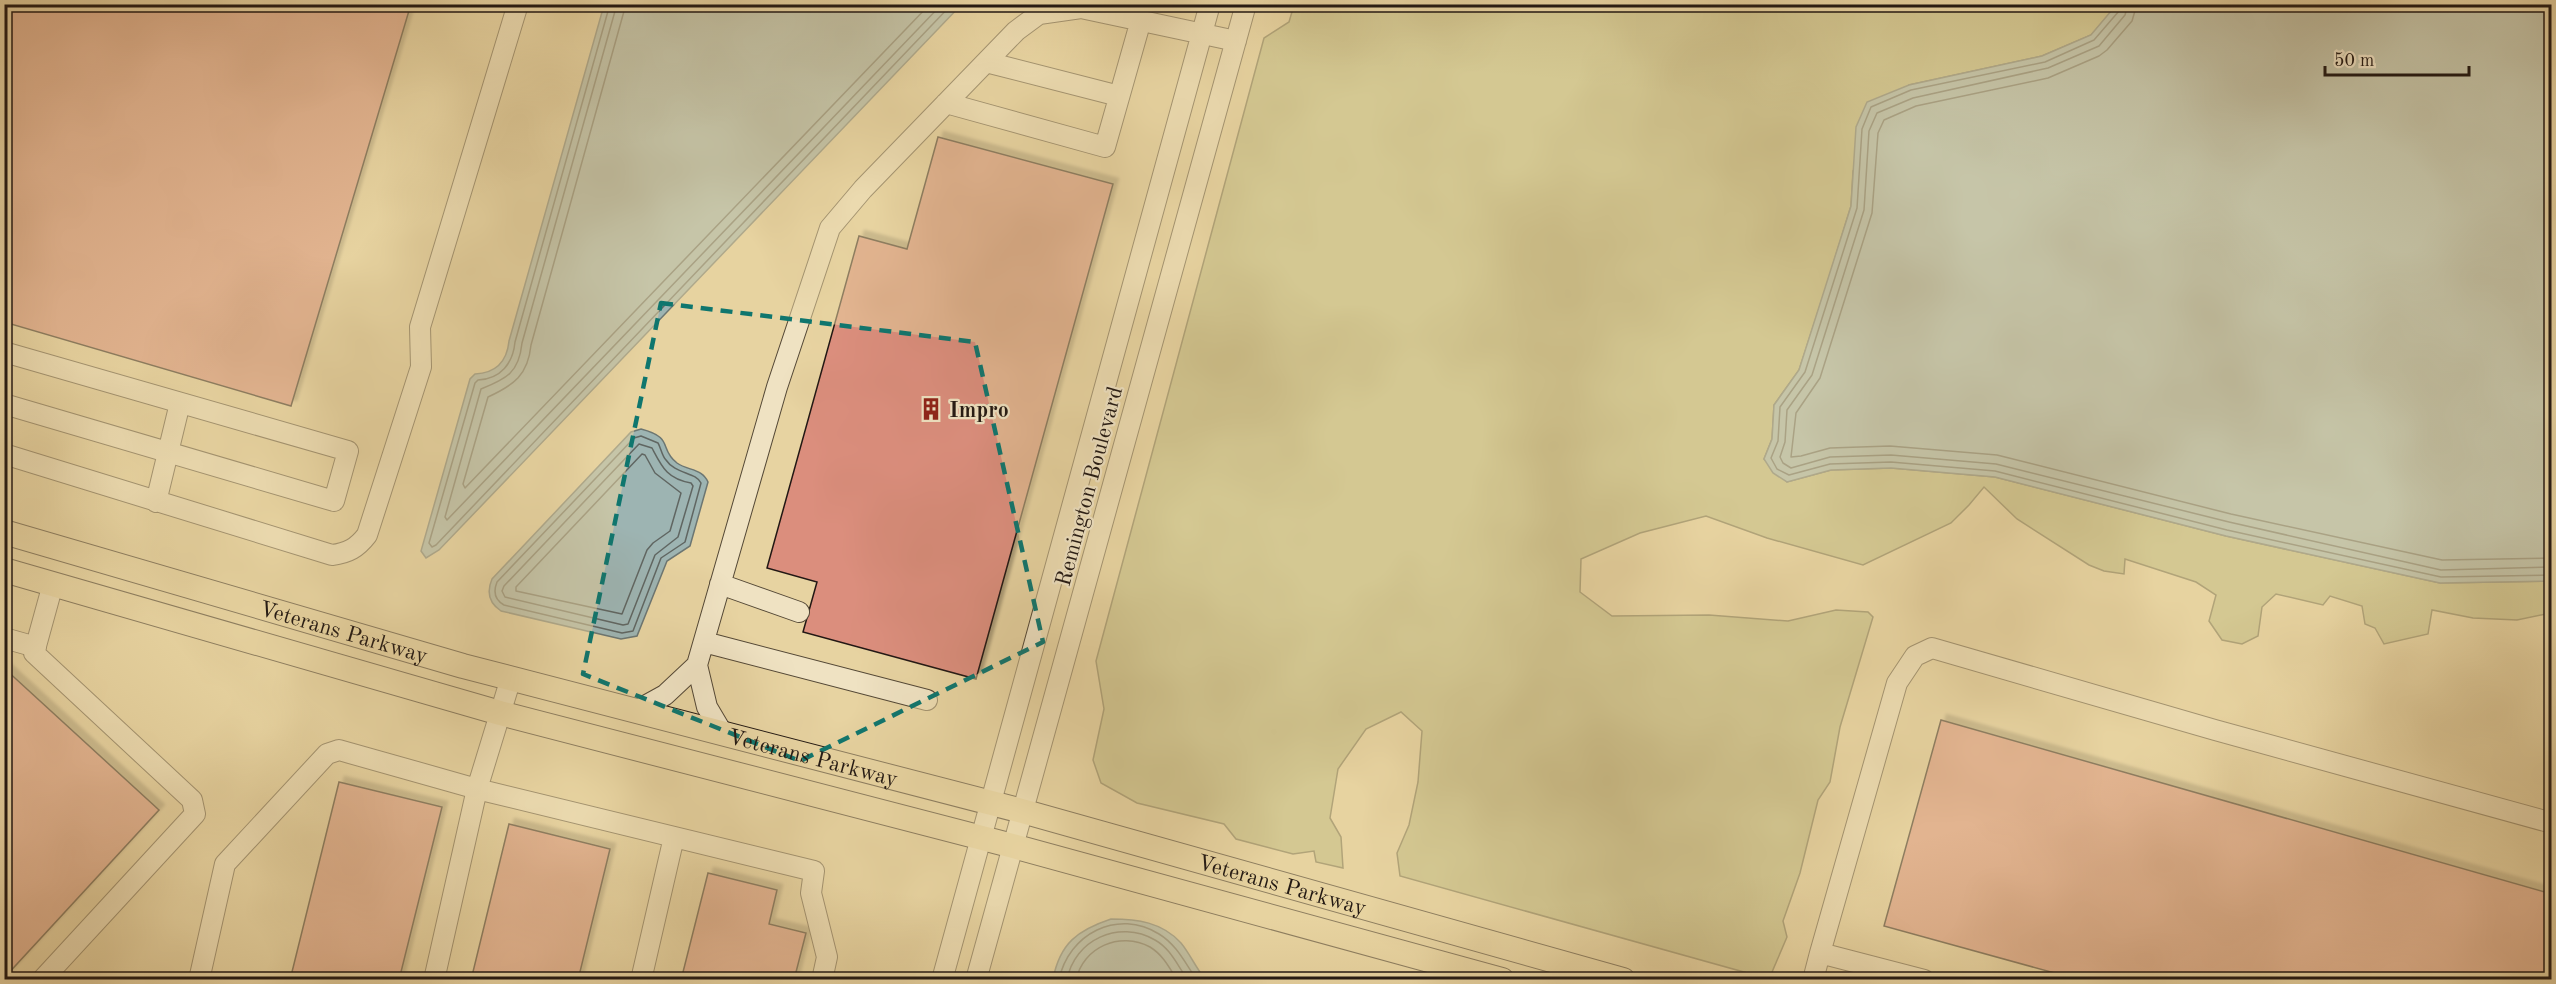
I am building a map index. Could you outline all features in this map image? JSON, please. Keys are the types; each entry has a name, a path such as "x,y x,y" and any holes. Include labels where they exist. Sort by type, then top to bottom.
{"main road":[{"name":"Veterans Parkway","path":"4,532 511,678 1022,811 1623,980"},
{"name":"Veterans Parkway","path":"4,570 500,713 1013,846 1502,980"}],"street":[{"path":"4,454 332,555 347,553 360,544 367,535 421,367 420,327 518,4"},
{"name":"Remington Boulevard","path":"942,980 1210,4"},
{"name":"Remington Boulevard","path":"976,980 1246,4"},
{"path":"723,734 707,706 697,665 777,387 830,228 863,189 1016,30 1039,14 1081,8 1203,32 1236,41"},
{"path":"946,103 1105,147 1141,20"},
{"path":"986,62 1119,96"},
{"path":"4,352 348,451 334,501 4,404"},
{"path":"156,502 180,403"},
{"path":"42,980 195,814 192,800 34,653 53,584"},
{"path":"720,584 799,612"},
{"path":"4,638 36,646"},
{"path":"704,642 927,700"},
{"path":"1813,980 1897,683 1915,656 1932,648 2215,730 2552,823"},
{"path":"636,711 665,694 697,665"},
{"path":"434,980 477,789 511,678"},
{"path":"199,980 225,864 327,754 339,750 477,789 814,871 810,893 827,957 822,980"},
{"path":"641,980 674,837"},
{"path":"1820,953 1924,980"}],"highlighted area":[{"path":"661,303 975,342 1043,642 800,761 583,674"}],"shaded area":[{"path":"1294,5 2117,5 2091,35 2042,56 1909,85 1853,171 1851,206 1826,287 1799,370 1774,405 1772,439 1764,459 1787,482 1831,470 1891,468 1995,477 2226,536 2440,583 2551,581 2551,613 2517,620 2473,618 2432,610 2428,634 2384,644 2375,628 2365,624 2362,606 2330,596 2323,605 2276,594 2262,607 2258,636 2242,644 2222,640 2209,621 2216,595 2196,582 2125,559 2124,574 2104,571 2089,565 2017,519 1984,487 1951,523 1863,565 1767,538 1706,516 1640,533 1581,559 1580,592 1612,616 1709,615 1788,621 1836,610 1868,612 1873,617 1840,727 1830,782 1818,800 1800,873 1783,921 1787,937 1769,979 1400,876 1397,853 1409,825 1418,782 1422,731 1401,712 1366,729 1338,769 1330,818 1341,837 1343,868 1316,862 1314,851 1293,854 1236,839 1224,824 1137,803 1101,783 1093,760 1104,709 1096,661 1264,38 1289,22"}],"water":[{"path":"2117,4 2551,5 2551,581 2440,583 2226,536 1995,477 1891,468 1831,470 1787,482 1773,473 1764,459 1772,439 1774,405 1799,370 1851,206 1856,127 1867,102 1909,85 2042,56 2091,35"},
{"path":"604,5 961,5 439,550 426,558 421,551 470,379 475,374 489,371 499,365 508,348"},
{"path":"641,429 658,436 665,444 671,458 702,474 708,482 690,546 667,561 637,636 621,639 501,611 497,608 491,601 489,593 492,579 631,432"},
{"path":"1111,919 1140,921 1166,930 1181,943 1205,979 1053,979 1060,956 1072,940 1089,928"}],"building":[{"path":"4,4 411,4 291,406 4,322"},
{"name":"Impro","path":"938,137 1113,184 976,679 803,632 817,582 767,568 859,236 907,249"},
{"path":"4,668 159,810 4,978"},
{"path":"1941,720 2552,894 2552,980 2080,980 1884,926"},
{"path":"339,782 442,807 399,980 290,980"},
{"path":"509,824 610,849 578,980 471,980"},
{"path":"708,873 777,890 769,924 806,933 794,980 681,980"}],"place":[{"name":"Impro","path":"931,409"}]}
